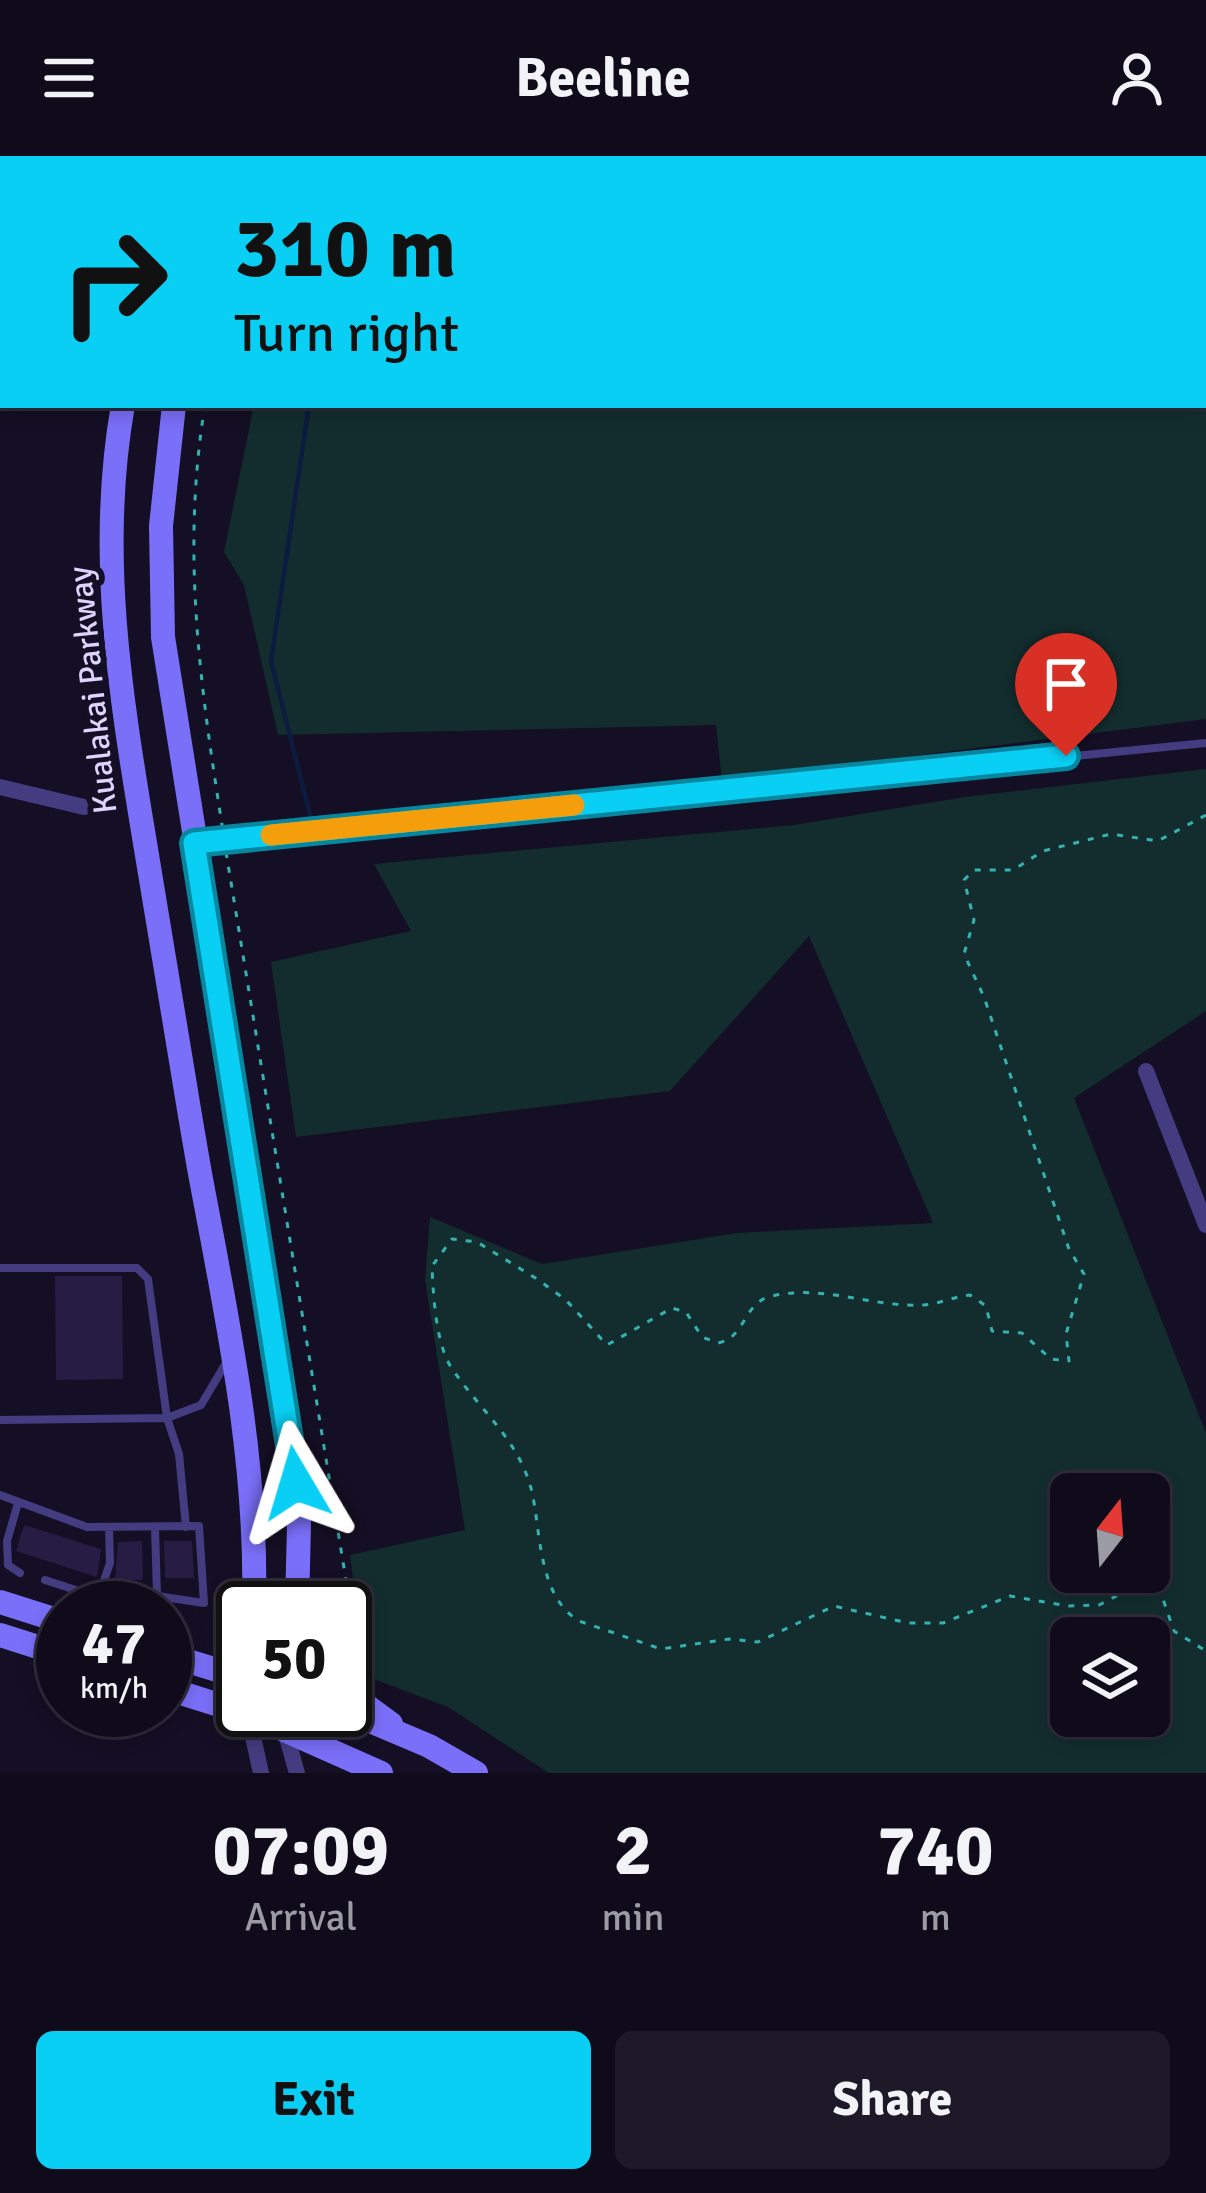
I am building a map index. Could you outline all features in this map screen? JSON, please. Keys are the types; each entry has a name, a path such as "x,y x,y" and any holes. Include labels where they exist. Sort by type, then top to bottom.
{"main road":[{"name":"Kualakai Parkway","path":"123,408 110,514 111,617 158,929 234,1350 253,1484 254,1581"},
{"path":"174,408 163,498 161,602 194,843 291,1440 299,1524 298,1581"},
{"path":"0,1602 36,1613"},
{"path":"0,1635 36,1646"},
{"path":"372,1706 402,1733"},
{"path":"372,1721 476,1773"},
{"path":"317,1737 381,1773"}],"street":[{"path":"0,787 84,807"},
{"path":"1146,1071 1206,1225"},
{"path":"253,1737 261,1773"},
{"path":"290,1737 297,1773"}],"lane":[{"path":"194,843 1206,742"},
{"path":"0,1268 136,1268 148,1279 167,1418 179,1454 186,1526"},
{"path":"0,1420 167,1418 201,1405 234,1350"},
{"path":"0,1495 87,1527 199,1526 204,1603 157,1596 160,1571 155,1527"},
{"path":"18,1503 6,1554 8,1565 20,1573"},
{"path":"45,1580 92,1594 101,1589 110,1563 109,1527"}],"path":[{"path":"205,408 193,502 191,595 338,1581"},
{"path":"1206,815 1165,839 1104,836 1046,849 1013,871 974,871 964,880 974,920 965,958 984,997 1069,1250 1084,1274 1066,1334 1069,1361 1051,1359 1022,1334 992,1331 986,1306 970,1294 928,1305 841,1294 775,1295 756,1302 734,1338 718,1343 702,1336 686,1312 672,1308 607,1345 566,1300 477,1242 452,1239 432,1266 448,1362 517,1450 531,1490 547,1575 569,1615 579,1621 661,1648 729,1639 758,1642 834,1606 908,1623 943,1623 1020,1595 1068,1606 1099,1605 1155,1576 1174,1631 1206,1651"}],"green space":[{"path":"253,408 1206,408 1206,719 722,780 716,725 278,735 244,585 224,552"},
{"path":"1206,769 1206,1011 1074,1098 1206,1433 1206,1773 549,1773 448,1707 372,1678 372,1581 353,1581 350,1555 465,1530 425,1280 430,1217 542,1264 737,1233 933,1223 809,936 670,1091 296,1137 271,962 411,931 374,864 794,825 965,797"}],"building":[{"path":"55,1276 122,1276 123,1379 56,1380"},
{"path":"24,1525 101,1549 97,1577 16,1551"},
{"path":"142,1541 143,1580 115,1580 118,1542"},
{"path":"164,1541 192,1541 194,1578 165,1578"}],"waterway":[{"path":"309,408 271,661 311,819"}],"slow traffic":[{"path":"271,835 574,805"}],"route":[{"path":"296,1483 194,843 1066,756"}]}
